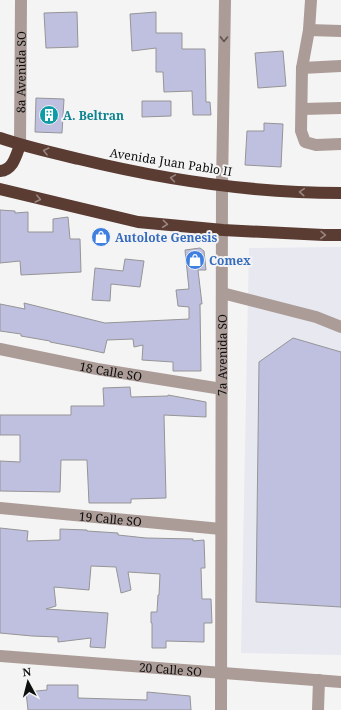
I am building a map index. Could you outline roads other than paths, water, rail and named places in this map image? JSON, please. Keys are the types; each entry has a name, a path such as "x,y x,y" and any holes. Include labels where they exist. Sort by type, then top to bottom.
{"highway":[{"name":"Avenida Juan Pablo II","path":"0,138 20,145 127,171 222,186 318,193 341,193"},
{"path":"0,172 7,169 14,161 20,145"},
{"path":"0,189 138,222 223,230 341,235"}],"street":[{"name":"8a Avenida SO","path":"20,145 21,0"},
{"name":"7a Avenida SO","path":"221,710 222,186 224,0"},
{"path":"311,0 309,30 302,68 302,109 300,131 305,142 316,145 341,144"},
{"path":"309,30 341,31"},
{"path":"302,68 341,66"},
{"path":"302,109 341,108"},
{"path":"222,293 316,317 341,327"},
{"name":"18 Calle SO","path":"0,349 97,369 222,389"},
{"name":"19 Calle SO","path":"0,508 221,529"},
{"name":"20 Calle SO","path":"0,656 341,682"},
{"path":"318,710 319,680"}],"place":[{"name":"A. Beltran","path":"49,115"},
{"name":"Autolote Genesis","path":"101,237"},
{"name":"Comex","path":"195,260"}]}
